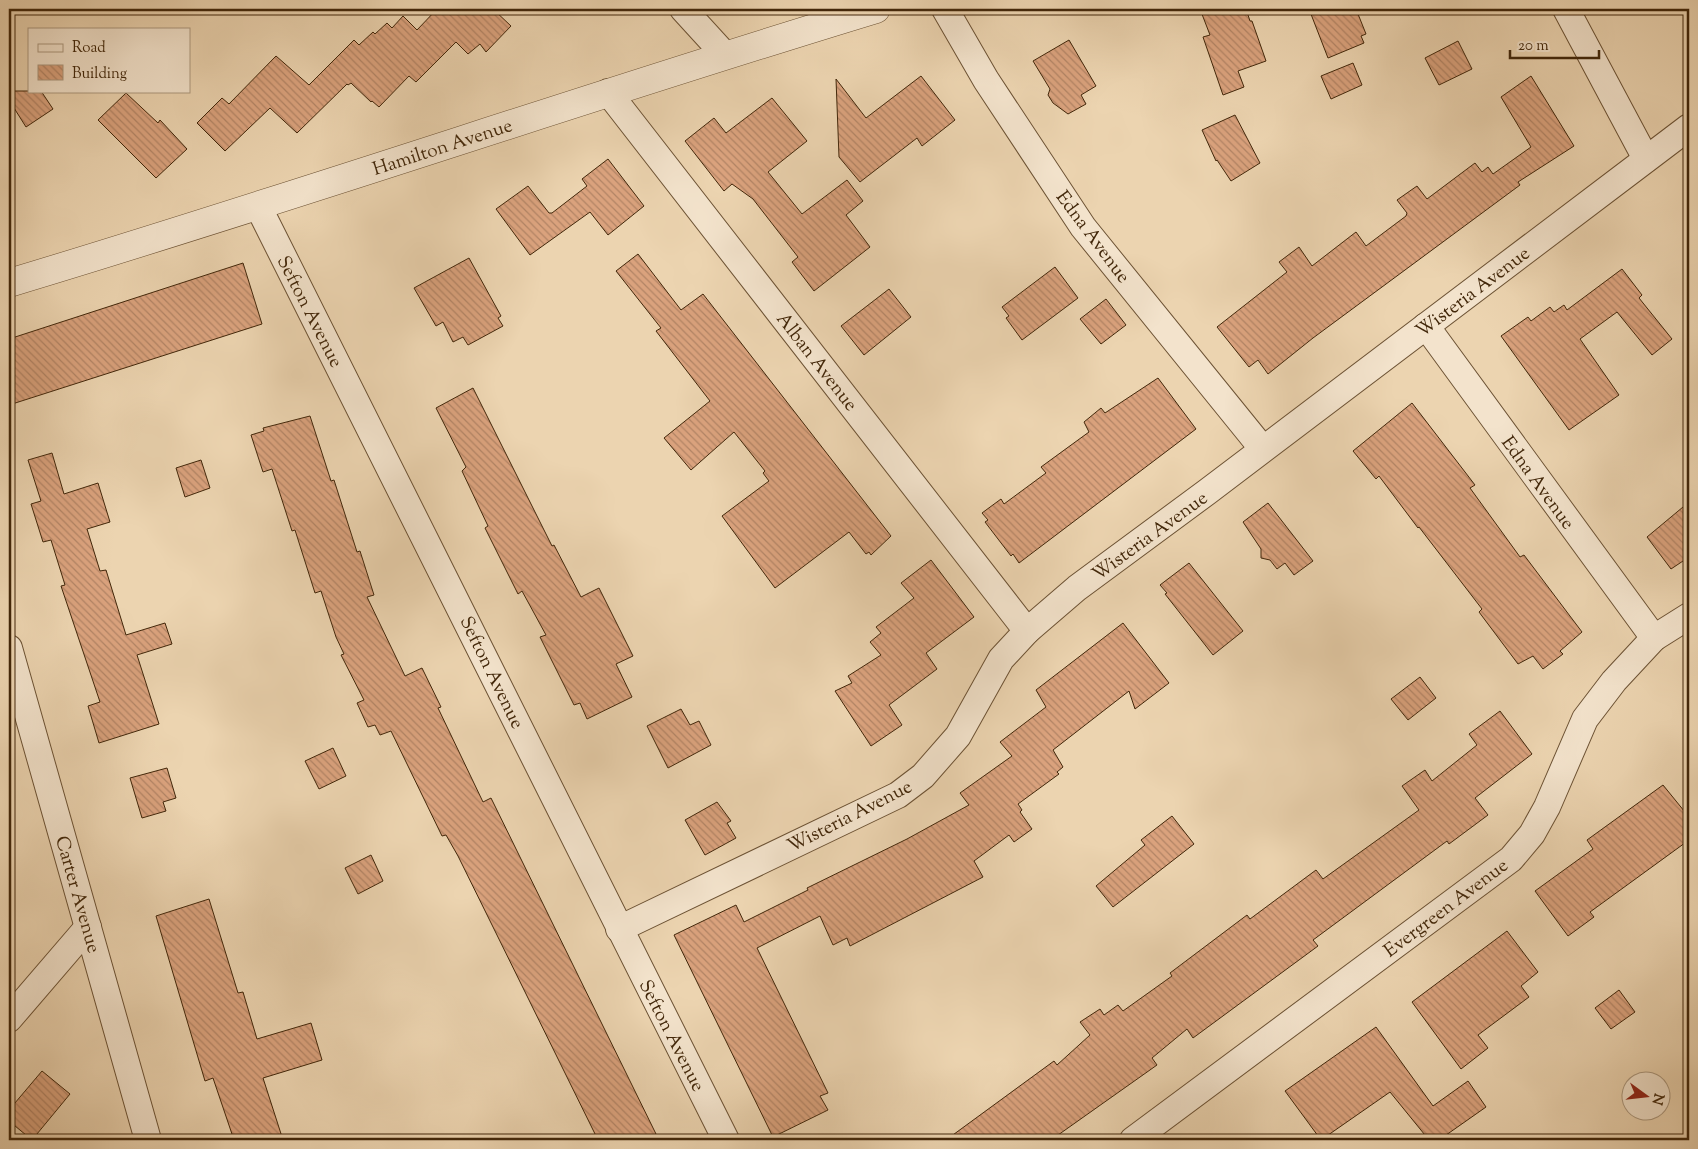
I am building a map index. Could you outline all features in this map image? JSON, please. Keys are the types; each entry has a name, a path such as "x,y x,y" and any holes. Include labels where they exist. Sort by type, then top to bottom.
{"street":[{"path":"683,9 701,26 725,54"},
{"name":"Hamilton Avenue","path":"9,283 258,206 725,54 876,9"},
{"name":"Edna Avenue","path":"945,9 986,80 1083,227 1262,448"},
{"path":"1566,9 1646,158"},
{"name":"Alban Avenue","path":"608,92 1027,631"},
{"name":"Wisteria Avenue","path":"619,929 898,794 916,781 944,754 958,736 1001,658 1027,631 1077,588 1689,127"},
{"name":"Sefton Avenue","path":"258,206 726,1140"},
{"name":"Edna Avenue","path":"1426,326 1654,638"},
{"name":"Evergreen Avenue","path":"1133,1140 1511,859 1532,834 1548,807 1585,719 1614,681 1654,638 1689,616"},
{"name":"Carter Avenue","path":"9,648 148,1140"},
{"path":"9,1019 88,927"}],"building":[{"path":"437,9 493,9 511,26 486,52 480,44 468,54 456,42 416,82 409,76 379,107 351,83 347,84 297,133 270,108 225,151 197,123 222,98 229,104 276,56 309,85 354,40 359,45 373,32 375,34 387,23 392,28 403,16 417,30"},
{"path":"1200,9 1246,9 1266,61 1238,71 1244,87 1223,95 1203,37 1210,35"},
{"path":"1309,9 1356,9 1366,34 1361,36 1364,43 1328,58"},
{"path":"1069,40 1096,86 1081,95 1086,104 1068,114 1053,103 1048,95 1050,89 1033,61"},
{"path":"1458,41 1472,69 1439,85 1425,58"},
{"path":"1353,63 1362,85 1331,99 1321,76"},
{"path":"921,76 955,120 922,146 917,138 860,182 839,157 836,79 866,118"},
{"path":"1531,76 1574,146 1518,182 1520,185 1313,338 1268,374 1258,360 1249,367 1217,327 1287,272 1279,262 1299,247 1312,266 1356,232 1366,246 1406,216 1407,213 1397,200 1417,186 1427,199 1475,163 1482,172 1488,167 1493,174 1531,147 1501,97"},
{"path":"9,91 42,92 53,109 26,127 9,100"},
{"path":"126,93 158,123 160,120 187,149 156,178 98,120"},
{"path":"772,98 807,141 768,172 802,214 847,180 863,201 846,215 870,247 814,291 792,262 798,257 753,199 732,184 724,191 685,141 714,118 726,133"},
{"path":"1235,115 1260,163 1231,181 1216,161 1202,130"},
{"path":"608,159 644,206 608,235 590,212 530,255 496,209 528,186 549,213 552,213 587,186 582,179"},
{"path":"638,254 681,310 703,294 891,536 871,555 869,552 866,554 849,532 775,588 722,516 769,481 763,473 765,471 734,432 691,470 664,438 710,401 656,331 661,328 616,271"},
{"path":"469,258 501,316 498,318 503,326 468,345 463,337 453,342 443,322 436,326 414,288"},
{"path":"243,263 262,324 9,405 9,339"},
{"path":"1055,267 1078,298 1022,340 1006,318 1009,316 1002,307"},
{"path":"1622,269 1642,295 1639,298 1672,339 1652,355 1617,312 1580,339 1619,395 1569,430 1501,336 1528,317 1531,321 1550,307 1554,312 1564,305 1567,310"},
{"path":"889,289 911,317 864,355 841,326"},
{"path":"1106,299 1126,325 1101,344 1080,319"},
{"path":"1158,378 1196,429 1019,563 1013,554 1011,556 985,522 988,520 982,513 1001,499 1004,504 1046,473 1041,467 1089,432 1084,422 1101,408 1105,413"},
{"path":"473,388 552,546 554,545 581,597 599,588 633,656 616,664 632,697 587,719 580,703 574,705 540,637 546,635 522,591 518,594 485,528 488,526 462,471 466,467 436,408"},
{"path":"1412,403 1475,485 1470,488 1520,557 1524,555 1582,632 1560,651 1563,654 1543,669 1533,656 1518,664 1479,612 1482,609 1419,527 1379,476 1376,479 1353,451"},
{"path":"310,416 331,481 334,480 357,552 360,551 374,595 367,597 405,676 422,668 441,707 438,708 483,802 491,798 656,1134 642,1140 598,1140 458,856 446,835 442,836 391,731 380,735 375,725 368,727 357,703 364,700 341,655 344,654 336,637 321,591 315,593 295,530 292,531 272,469 263,472 251,435 264,431 263,428"},
{"path":"52,453 64,494 98,483 110,522 87,529 100,571 106,570 126,635 165,623 172,644 137,655 159,724 99,743 88,706 100,702 61,586 65,585 51,540 43,542 31,504 41,501 28,460"},
{"path":"201,460 210,488 185,497 176,468"},
{"path":"1689,502 1689,557 1671,569 1647,537"},
{"path":"1268,503 1313,561 1294,575 1285,563 1277,569 1270,560 1261,558 1261,549 1243,522"},
{"path":"931,560 974,617 926,653 937,669 889,705 902,725 871,746 835,691 852,683 848,676 881,655 870,642 881,633 876,627 914,598 901,583"},
{"path":"1189,563 1243,631 1213,655 1160,585"},
{"path":"1123,623 1169,683 1135,709 1129,691 1053,750 1063,767 1057,772 1059,774 1018,804 1022,810 1020,812 1032,829 1014,842 1009,835 974,861 983,877 850,946 847,938 833,945 820,916 757,948 828,1093 820,1096 828,1110 773,1137 674,935 736,905 744,922 808,890 807,888 907,839 969,805 960,793 1012,756 1000,742 1046,707 1036,690"},
{"path":"1420,677 1436,698 1408,720 1391,699"},
{"path":"681,709 690,725 699,721 711,745 668,768 647,726"},
{"path":"1500,711 1532,754 1475,798 1488,815 1449,844 1447,841 1313,940 1318,946 1193,1038 1187,1029 1152,1058 1157,1065 1051,1140 946,1140 1054,1061 1057,1065 1090,1035 1080,1022 1100,1009 1104,1015 1118,1005 1123,1011 1172,976 1170,973 1247,915 1250,919 1316,870 1323,879 1419,810 1402,786 1425,770 1432,781 1477,745 1469,734"},
{"path":"333,748 346,776 319,789 305,761"},
{"path":"167,768 176,798 163,802 166,811 142,818 130,778"},
{"path":"1663,785 1689,817 1689,840 1590,912 1594,917 1568,936 1535,891 1593,849 1587,840"},
{"path":"717,802 731,821 727,823 736,838 705,855 685,820"},
{"path":"1172,816 1194,844 1113,907 1096,886 1145,845 1141,840"},
{"path":"371,855 383,881 358,894 345,868"},
{"path":"209,899 238,993 243,992 257,1039 311,1023 322,1060 263,1078 283,1140 234,1140 213,1078 205,1081 156,916"},
{"path":"1507,931 1538,972 1521,986 1529,997 1478,1035 1488,1048 1461,1069 1412,1002"},
{"path":"1619,990 1635,1012 1611,1029 1595,1008"},
{"path":"1376,1027 1433,1106 1468,1081 1486,1107 1439,1140 1429,1140 1390,1092 1321,1140 1285,1091"},
{"path":"42,1071 70,1094 32,1140 9,1121 9,1110"}]}
